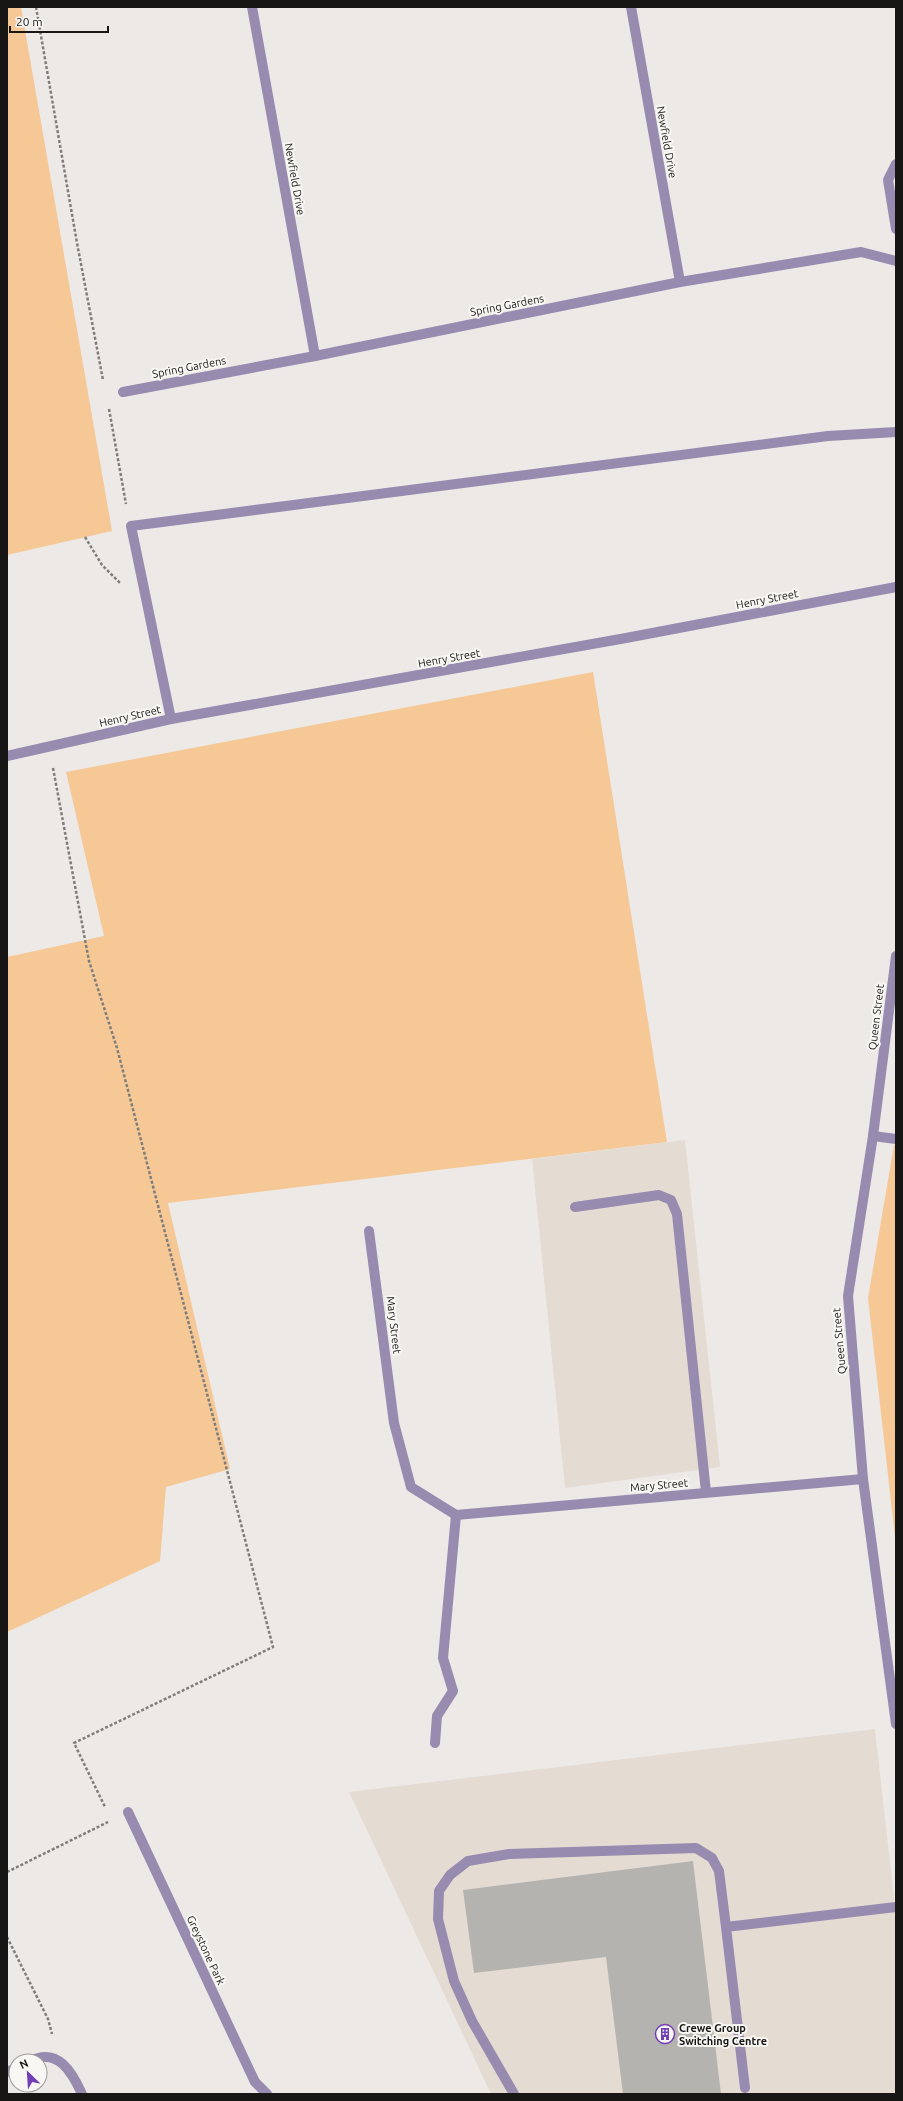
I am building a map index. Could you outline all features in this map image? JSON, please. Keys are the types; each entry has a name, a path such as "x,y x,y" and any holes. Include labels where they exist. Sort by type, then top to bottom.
{"street":[{"name":"Newfield Drive","path":"252,7 315,356"},
{"name":"Newfield Drive","path":"631,7 680,282"},
{"path":"896,164 888,180 896,229"},
{"name":"Spring Gardens","path":"123,392 315,356 680,282 861,252 896,261"},
{"path":"171,719 131,526 828,436 896,432"},
{"name":"Henry Street","path":"7,756 171,719 626,638 896,587"},
{"name":"Queen Street","path":"896,956 873,1136 848,1296 863,1479 896,1724"},
{"path":"873,1136 896,1139"},
{"path":"575,1206 659,1194 671,1200 677,1214 706,1492"},
{"name":"Mary Street","path":"369,1231 394,1423 411,1487 456,1515 863,1479"},
{"path":"435,1743 437,1716 453,1691 443,1658 456,1515"},
{"name":"Greystone Park","path":"128,1812 255,2082 267,2094"},
{"path":"514,2094 472,2020 454,1981 438,1919 439,1892 450,1875 468,1861 509,1854 696,1848 712,1858 719,1872 745,2088"},
{"path":"726,1927 896,1907"},
{"path":"48,2058 58,2060 70,2071 82,2094"}],"path":[{"path":"36,7 77,243"},
{"path":"85,537 102,565 123,586 147,604"},
{"path":"49,747 89,961 117,1048 273,1647 74,1743 112,1820"},
{"path":"7,1872 128,1812"},
{"path":"7,1937 48,2019 58,2060"}],"shaded area":[{"path":"7,7 21,7 112,531 7,555"},
{"path":"593,672 667,1142 168,1203 230,1469 166,1487 160,1561 7,1632 7,957 104,936 66,772"},
{"path":"685,1140 720,1467 565,1488 532,1159"},
{"path":"894,1145 896,1146 896,1546 868,1298"},
{"path":"875,1729 896,1915 896,2094 491,2094 349,1792"}],"building":[{"name":"Crewe Group Switching Centre","path":"693,1861 721,2094 623,2094 606,1957 474,1973 463,1890"}],"place":[{"name":"Crewe Group Switching Centre","path":"665,2034"}]}
